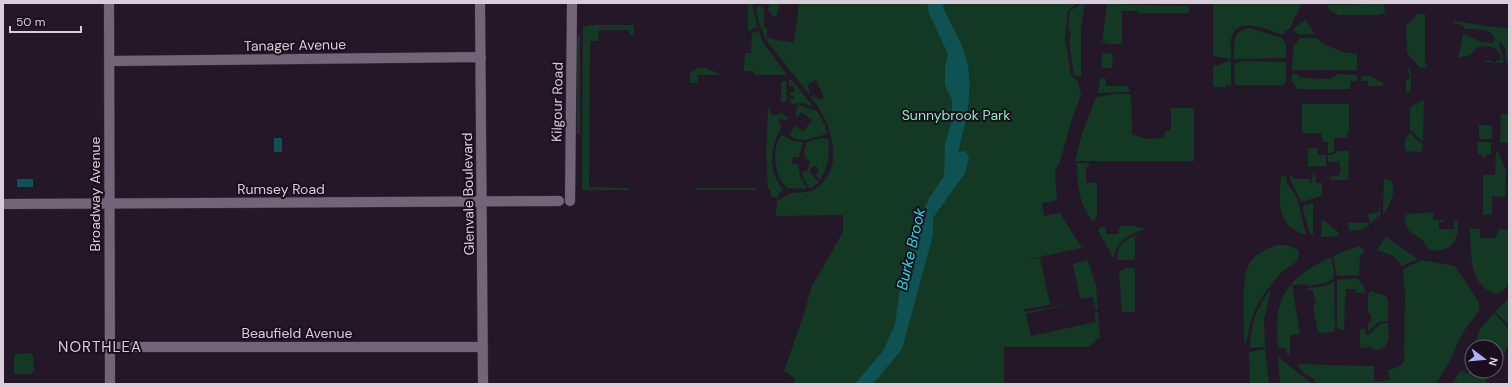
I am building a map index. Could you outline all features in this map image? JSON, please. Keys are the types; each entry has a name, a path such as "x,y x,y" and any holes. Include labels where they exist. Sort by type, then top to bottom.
{"street":[{"name":"Broadway Avenue","path":"109,3 110,384"},
{"name":"Glenvale Boulevard","path":"480,3 483,384"},
{"name":"Kilgour Road","path":"570,201 572,3"},
{"name":"Tanager Avenue","path":"110,61 480,57"},
{"name":"Rumsey Road","path":"3,204 559,201"},
{"name":"Beaufield Avenue","path":"111,347 483,347"}],"green space":[{"path":"748,3 752,3 757,27 748,31"},
{"path":"770,3 780,4 776,17 771,15 771,12 767,11"},
{"name":"Sunnybrook Park","path":"799,3 1077,3 1068,11 1065,39 1071,74 1078,82 1081,95 1071,122 1060,162 1056,168 1055,175 1057,200 1042,203 1044,216 1060,213 1082,248 1028,259 1040,258 1050,305 1024,309 1025,312 1078,302 1026,314 1031,336 1096,322 1094,313 1098,312 1100,339 1097,339 1089,347 1004,347 1004,384 795,384 794,378 784,371 804,314 811,288 843,232 843,215 776,216 777,201 792,193 812,191 826,179 831,168 833,156 829,130 818,107 811,97 813,96 821,100 824,97 816,80 808,86 810,92 809,94 766,40 758,19 756,7 761,6 764,9 764,27 767,28 767,38 794,43"},
{"path":"1082,3 1085,3 1081,28 1081,77 1074,75 1069,41 1071,35 1068,28 1070,11"},
{"path":"1213,3 1302,3 1290,28 1285,31 1283,35 1253,26 1239,28 1234,32 1231,40 1231,59 1213,56"},
{"path":"1107,4 1189,6 1189,13 1138,13 1138,11 1122,11 1122,44 1107,44 1102,41"},
{"path":"1384,4 1385,13 1380,15 1339,15 1330,11 1327,5"},
{"path":"1417,14 1425,14 1425,62 1428,67 1420,68 1407,53 1406,26"},
{"path":"1305,20 1314,34 1299,35 1293,29"},
{"path":"1455,21 1509,28 1509,63 1507,63 1505,48 1500,42 1499,45 1504,63 1484,62 1488,60 1495,62 1501,59 1498,51 1489,46 1477,47 1471,55 1458,58 1463,34 1482,42 1492,43 1495,39 1493,35 1487,31 1466,29 1461,25 1454,23"},
{"path":"592,25 634,25 634,35 629,35 629,30 599,30 598,41 590,41 589,187 629,188 629,190 582,190 583,27"},
{"path":"1249,28 1282,38 1286,44 1286,58 1234,59 1235,39 1239,32"},
{"path":"759,31 762,41 787,75 755,75 753,71 744,71 745,53 751,53 752,33"},
{"path":"580,35 580,134 577,134 577,36"},
{"path":"1300,38 1316,38 1326,45 1343,52 1357,54 1357,70 1292,70 1293,46"},
{"path":"1102,54 1113,54 1112,68 1101,68"},
{"path":"1231,61 1231,85 1226,85 1226,87 1213,87 1213,65"},
{"path":"1241,61 1286,62 1286,81 1282,88 1281,85 1235,85 1234,67 1236,63"},
{"path":"704,67 722,75 698,75 698,83 690,83 690,73 697,68"},
{"path":"1407,67 1411,71 1411,90 1406,94 1406,81 1410,78"},
{"path":"1292,74 1297,74 1301,78 1331,79 1337,74 1355,75 1357,76 1357,81 1350,81 1350,89 1297,89 1292,81"},
{"path":"1361,76 1371,76 1383,83 1383,86 1368,86 1368,81 1361,81"},
{"path":"1100,78 1106,79 1106,86 1128,86 1130,92 1098,93"},
{"path":"786,80 787,100 781,103 781,83"},
{"path":"789,80 792,80 814,108 803,103 792,104 790,102 790,98 794,99 795,97 790,95 790,92 794,92 795,89 794,86 789,86"},
{"path":"1115,94 1131,94 1132,134 1145,139 1164,138 1165,131 1171,131 1171,108 1194,108 1194,161 1075,161 1082,134 1096,97"},
{"path":"1424,100 1423,142 1410,130 1410,107"},
{"path":"1302,104 1349,104 1349,133 1347,133 1347,138 1334,138 1334,151 1331,153 1328,153 1328,142 1323,142 1321,133 1302,133"},
{"path":"798,105 817,111 825,125 827,134 806,140 796,139 789,135 795,126 804,131 812,120 801,112 798,117 795,116"},
{"path":"768,109 770,109 772,116 781,113 788,117 787,120 779,119 779,124 782,127 775,142 772,159 775,176 784,190 779,193 778,197 771,197 771,189 768,189 766,153"},
{"path":"1501,114 1509,114 1509,143 1500,143"},
{"path":"1479,125 1492,125 1492,139 1479,139"},
{"path":"1410,133 1423,145 1421,152 1405,151 1405,140"},
{"path":"782,135 793,141 803,142 799,157 793,157 792,164 798,164 800,176 806,187 805,189 787,188 779,177 775,154 778,140"},
{"path":"821,138 829,139 828,162 820,181 816,175 818,168 814,166 810,169 810,173 819,182 810,189 804,180 802,171 807,171 810,161 805,158 804,152 807,142"},
{"path":"1477,142 1491,142 1491,154 1487,154 1486,157 1481,157 1481,154 1478,154"},
{"path":"1308,148 1317,148 1317,155 1326,155 1326,166 1308,167"},
{"path":"1338,151 1349,151 1348,180 1330,180 1330,177 1339,175 1341,169 1339,161 1328,162 1328,155 1332,155"},
{"path":"1496,152 1498,152 1506,171 1505,197 1492,196 1492,214 1483,215 1483,175 1495,175"},
{"path":"1077,163 1089,163 1089,167 1086,167 1086,183 1097,183 1097,217 1093,222 1088,215 1080,194"},
{"path":"1313,173 1315,173 1316,183 1322,183 1322,196 1301,202 1290,176 1293,176 1293,179 1310,179 1310,183 1312,183"},
{"path":"1281,176 1286,176 1287,183 1295,194 1299,204 1306,235 1289,226 1284,219 1280,204"},
{"path":"1384,179 1391,180 1393,184 1393,193 1390,203 1383,215"},
{"path":"696,188 756,188 756,190 696,190"},
{"path":"1380,199 1380,215 1364,229 1350,231 1347,223 1370,223 1368,214 1379,212"},
{"path":"1313,203 1313,235 1310,234 1303,210 1304,205"},
{"path":"1433,212 1433,220 1443,220 1443,222 1439,222 1439,229 1454,229 1454,220 1458,220 1455,240 1449,247 1443,250 1429,250 1423,240 1409,231 1404,219 1407,214"},
{"path":"1322,219 1339,233 1338,236 1321,237"},
{"path":"1120,226 1134,226 1145,229 1124,239 1117,247 1114,258 1098,230 1101,227 1106,227 1106,234 1118,234"},
{"path":"1470,228 1480,229 1480,238 1495,238 1500,229 1509,230 1509,284 1502,291 1496,294 1487,290 1480,283 1476,275 1471,257"},
{"path":"1138,234 1138,236 1135,236 1135,260 1117,260 1120,246 1129,238"},
{"path":"1386,237 1417,259 1402,266 1394,256 1377,250"},
{"path":"1277,245 1287,245 1299,250 1298,259 1281,273 1256,307 1250,324 1246,345 1244,340 1244,300 1246,270 1251,260 1265,250"},
{"path":"1358,246 1364,250 1364,253 1360,255 1359,275 1337,276 1333,256"},
{"path":"1331,257 1334,271 1333,279 1325,283 1308,286 1308,284 1292,285 1300,334 1290,335 1290,355 1287,355 1286,348 1278,348 1278,315 1281,303 1293,282 1303,273"},
{"path":"1087,260 1096,285 1098,310 1096,310 1093,297 1080,299 1073,264"},
{"path":"1422,260 1455,266 1479,302 1479,311 1463,332 1449,362 1436,384 1316,384 1313,378 1302,371 1298,364 1374,366 1374,381 1390,379 1388,370 1401,366 1404,361 1405,294 1403,269"},
{"path":"1125,268 1135,268 1135,312 1122,312 1119,272"},
{"path":"1357,278 1364,287 1365,293 1357,293 1356,289 1346,289 1344,330 1340,329 1337,327 1337,280"},
{"path":"1334,281 1335,330 1333,332 1318,333 1313,305 1316,304 1313,290 1308,290 1308,288 1326,286"},
{"path":"1271,289 1264,319 1265,347 1250,348 1255,317"},
{"path":"1371,291 1386,296 1388,299 1388,321 1379,322 1368,331 1368,323 1371,323 1371,313 1368,313 1368,295"},
{"path":"1509,298 1509,325 1495,312"},
{"path":"1494,313 1509,329 1509,342 1504,355 1504,339 1476,339 1480,329"},
{"path":"1381,323 1388,323 1389,333 1388,342 1386,345 1379,349 1373,350 1372,347 1360,348 1360,329 1365,329 1366,335 1370,334"},
{"path":"1265,349 1269,384 1250,384 1249,352"},
{"path":"31,353 33,356 34,371 31,374 14,374 14,356 16,354"},
{"path":"1278,357 1312,384 1280,384"},
{"path":"1461,370 1464,372 1464,379 1487,379 1485,384 1452,384"}],"water":[{"name":"Burke Brook","path":"927,3 942,3 963,48 967,61 970,87 969,100 958,152 965,151 969,157 965,173 933,218 933,235 902,349 873,384 855,384 883,351 895,324 901,282 919,219 930,197 944,176 945,145 952,120 952,100 945,85 945,68 948,54 929,13"},
{"path":"274,138 282,138 282,152 274,152"},
{"path":"17,179 33,179 33,187 17,187"}],"district":[{"name":"NORTHLEA","path":"100,347"}]}
